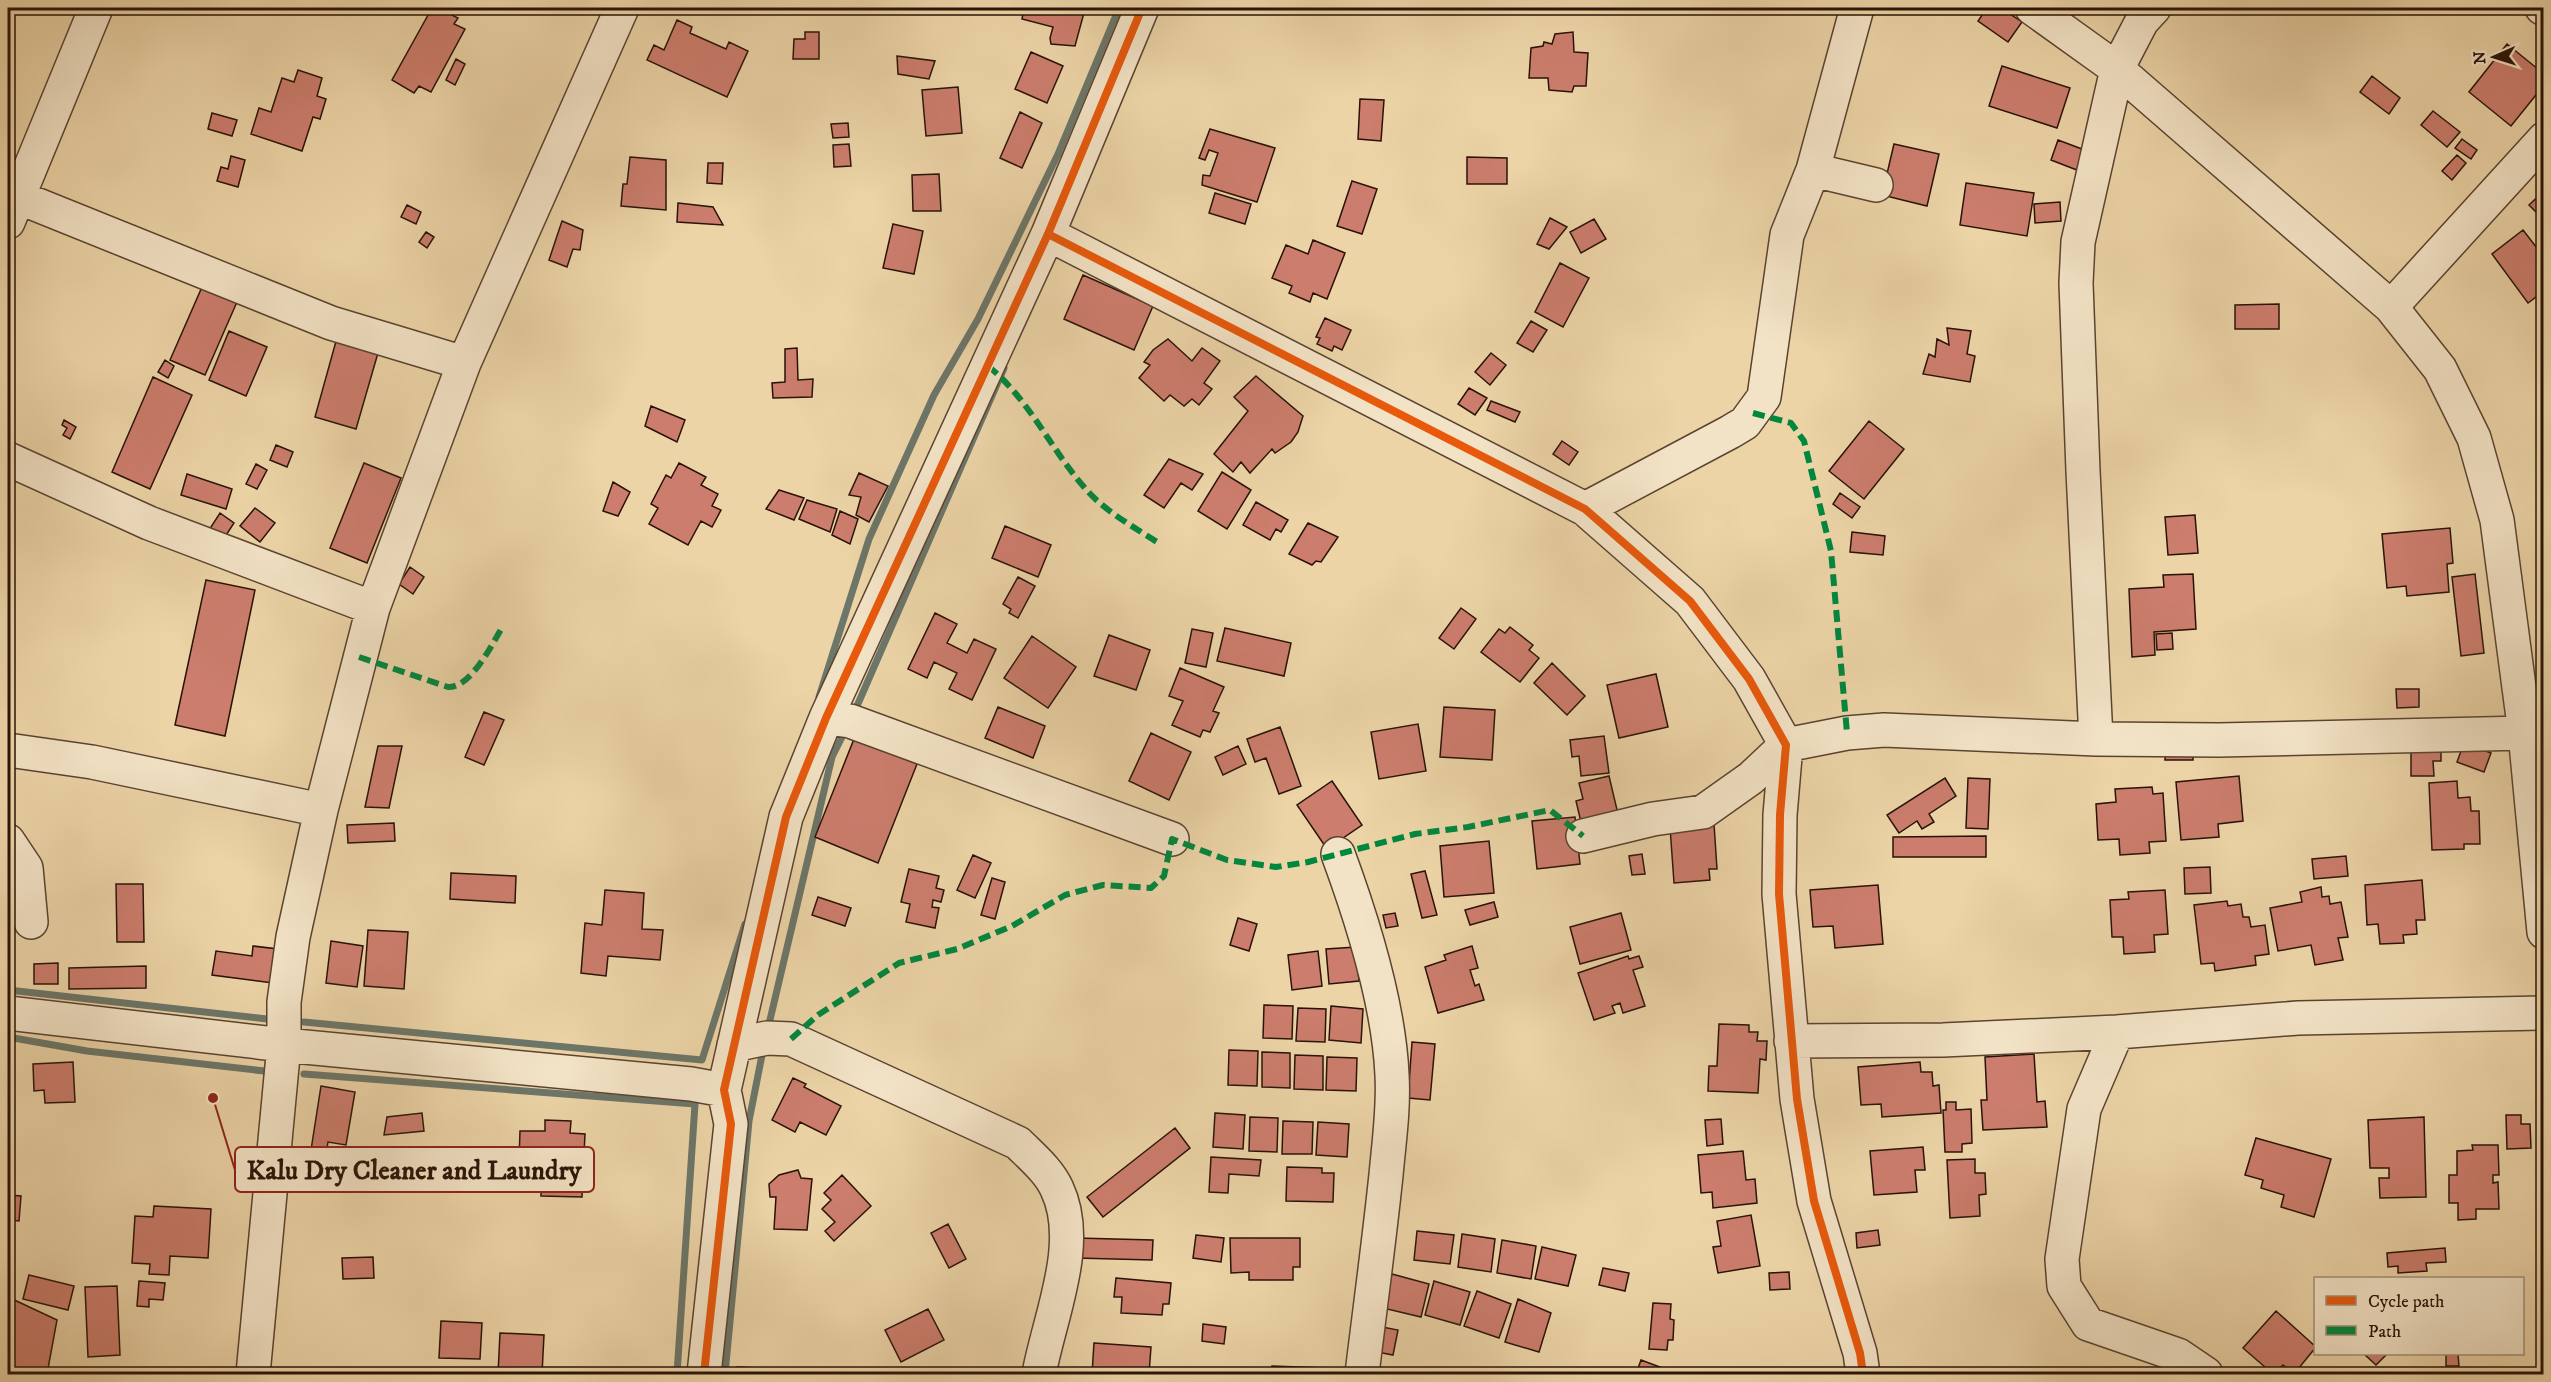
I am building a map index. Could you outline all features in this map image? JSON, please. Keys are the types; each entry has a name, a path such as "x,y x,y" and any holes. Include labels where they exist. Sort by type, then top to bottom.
{"street":[{"path":"96,8 13,210 331,323 464,363"},
{"path":"253,1374 284,1045 284,1002 293,937 321,810 373,608 464,363 622,8"},
{"path":"704,1374 731,1124 724,1090 786,817 826,718 1048,234 1142,8"},
{"path":"1585,509 1730,432 1744,423 1764,397 1787,235 1813,170 1857,8"},
{"path":"2032,8 2117,69 2391,307 2440,369 2474,438 2497,520 2525,733 2544,932"},
{"path":"2096,740 2076,283 2078,242 2117,69 2142,21 2154,8"},
{"path":"2391,307 2544,138"},
{"path":"1813,170 1876,185"},
{"path":"1048,234 1585,509 1690,601 1749,679 1786,745 1780,815 1779,894 1797,1099 1814,1201 1860,1353 1863,1374"},
{"path":"8,459 150,523 373,608"},
{"path":"826,718 850,721 1173,839"},
{"path":"1583,836 1653,819 1703,812 1751,778 1786,745 1847,733 1884,730 2096,740 2219,740 2525,733"},
{"path":"8,750 92,762 321,810"},
{"path":"8,841 26,868 31,922"},
{"path":"1338,854 1373,968 1385,1021 1392,1074 1387,1161 1362,1374"},
{"path":"8,1013 284,1045 691,1084 724,1090"},
{"path":"1791,1041 1942,1040 2118,1032 2298,1018 2544,1013"},
{"path":"2118,1032 2084,1109 2062,1259 2064,1286 2088,1324 2178,1355 2206,1374"},
{"path":"734,1045 767,1038 791,1039 1018,1143 1040,1165 1057,1187 1067,1217 1062,1282 1039,1374"}],"building":[{"path":"432,8 438,8 458,18 454,24 465,29 431,92 419,86 414,93 392,80"},
{"path":"1024,8 1085,9 1075,46 1051,44 1053,27 1022,19"},
{"path":"1987,8 2001,8 2022,22 2008,42 1978,21"},
{"path":"677,20 692,27 690,33 726,49 729,42 748,51 727,97 647,60 654,45 664,50"},
{"path":"805,32 819,32 819,59 793,59 794,39 805,39"},
{"path":"1573,32 1574,52 1588,53 1586,86 1574,86 1572,92 1549,90 1548,78 1529,78 1531,48 1543,46 1544,42 1552,44 1555,34"},
{"path":"2507,44 2544,74 2544,85 2511,126 2469,92"},
{"path":"1031,52 1063,66 1047,103 1015,89"},
{"path":"897,56 935,61 929,79 898,74"},
{"path":"456,59 465,64 455,85 446,80"},
{"path":"2002,66 2070,88 2057,128 1989,106"},
{"path":"298,70 322,78 317,96 326,99 320,119 313,117 302,151 251,134 259,108 271,112 282,78 294,82"},
{"path":"2372,76 2400,98 2389,114 2360,92"},
{"path":"958,87 962,133 926,136 922,90"},
{"path":"1360,99 1384,100 1381,141 1358,139"},
{"path":"2433,111 2460,132 2447,147 2421,125"},
{"path":"1020,112 1042,123 1022,168 1000,158"},
{"path":"212,113 237,120 232,136 208,129"},
{"path":"848,123 849,137 833,138 831,124"},
{"path":"1210,129 1275,148 1257,202 1202,185 1203,175 1210,176 1218,153 1209,150 1205,160 1199,158"},
{"path":"2462,139 2477,150 2471,159 2455,148"},
{"path":"2058,140 2090,152 2082,172 2051,160"},
{"path":"849,144 851,166 834,167 833,145"},
{"path":"1894,144 1939,154 1927,206 1882,195"},
{"path":"2457,155 2466,163 2452,180 2442,171"},
{"path":"231,156 245,160 238,187 217,181 221,167 228,169"},
{"path":"630,157 666,160 666,210 621,206 623,184 627,184"},
{"path":"1467,157 1507,158 1507,184 1467,184"},
{"path":"708,163 723,163 722,184 707,183"},
{"path":"939,174 941,211 913,211 912,175"},
{"path":"1352,181 1377,189 1362,234 1337,226"},
{"path":"1966,183 2034,193 2027,236 1960,225"},
{"path":"2544,191 2544,220 2529,205"},
{"path":"1215,193 1251,204 1245,224 1209,213"},
{"path":"2060,202 2061,221 2035,223 2034,204"},
{"path":"678,203 713,207 723,225 677,222"},
{"path":"407,205 421,212 416,224 401,217"},
{"path":"1550,218 1567,227 1549,249 1537,244"},
{"path":"1594,219 1606,239 1581,253 1570,232"},
{"path":"562,221 583,230 580,250 573,249 567,267 549,260"},
{"path":"893,224 923,231 914,274 883,268"},
{"path":"2523,230 2544,257 2544,291 2528,303 2492,254"},
{"path":"426,232 434,237 427,248 419,242"},
{"path":"1313,240 1345,253 1327,299 1313,293 1310,302 1289,293 1292,286 1272,278 1286,245 1308,254"},
{"path":"1560,263 1589,278 1563,327 1535,312"},
{"path":"1083,275 1153,306 1134,350 1064,319"},
{"path":"202,287 237,302 205,375 170,360"},
{"path":"2279,304 2279,329 2235,329 2235,305"},
{"path":"1325,318 1351,330 1342,350 1334,346 1332,351 1317,344 1320,338 1316,337"},
{"path":"1531,321 1547,330 1533,352 1517,343"},
{"path":"1947,328 1971,331 1967,354 1975,356 1970,382 1923,374 1929,354 1935,357 1937,339 1949,345"},
{"path":"229,331 267,347 246,396 209,380"},
{"path":"338,334 380,346 356,429 315,417"},
{"path":"1168,339 1192,361 1202,348 1220,361 1204,383 1212,389 1199,405 1192,399 1184,406 1170,395 1164,401 1139,378 1150,365 1144,362 1153,350"},
{"path":"797,348 798,380 813,379 812,397 773,398 772,383 785,382 785,349"},
{"path":"1491,353 1506,365 1490,385 1475,372"},
{"path":"165,360 174,366 168,378 158,372"},
{"path":"1256,376 1303,416 1298,432 1291,442 1275,453 1272,449 1250,473 1241,462 1233,472 1214,454 1248,411 1234,397"},
{"path":"153,377 192,395 150,489 112,472"},
{"path":"1469,388 1487,398 1475,415 1458,404"},
{"path":"1491,401 1520,412 1515,422 1487,410"},
{"path":"651,406 685,420 677,442 645,426"},
{"path":"64,420 76,427 70,439 63,435 67,428 62,425"},
{"path":"1869,421 1904,449 1864,499 1829,471"},
{"path":"1562,441 1578,452 1569,465 1553,454"},
{"path":"276,445 293,452 287,467 270,460"},
{"path":"1169,459 1203,474 1192,490 1181,483 1164,508 1144,495"},
{"path":"364,463 401,478 367,563 330,548"},
{"path":"679,463 706,477 701,485 718,494 712,506 721,510 712,527 701,521 688,545 649,524 658,508 651,504 666,475 671,478"},
{"path":"256,464 267,470 257,489 246,484"},
{"path":"1222,472 1251,490 1227,529 1198,511"},
{"path":"859,473 888,486 869,522 856,515 861,497 849,495"},
{"path":"187,474 232,489 226,509 181,495"},
{"path":"613,482 630,492 618,516 603,511"},
{"path":"779,490 804,498 794,520 766,509"},
{"path":"1840,493 1860,507 1852,518 1833,504"},
{"path":"807,500 837,509 830,532 799,519"},
{"path":"1256,502 1288,520 1281,532 1276,529 1270,540 1243,525"},
{"path":"255,508 275,523 260,542 240,526"},
{"path":"840,511 858,519 850,544 832,535"},
{"path":"220,513 234,523 223,540 209,530"},
{"path":"2195,515 2198,553 2168,555 2165,517"},
{"path":"1308,523 1338,537 1321,562 1316,561 1312,565 1289,554"},
{"path":"1005,526 1051,545 1038,577 992,558"},
{"path":"2450,528 2453,563 2447,564 2449,592 2407,596 2406,586 2387,588 2382,534"},
{"path":"1852,532 1885,536 1883,555 1850,552"},
{"path":"410,567 424,577 413,594 399,584"},
{"path":"2193,574 2196,629 2154,632 2155,655 2132,657 2129,589 2164,587 2163,575"},
{"path":"2475,574 2484,653 2461,656 2452,577"},
{"path":"1018,577 1035,586 1018,618 1009,613 1011,609 1003,604"},
{"path":"206,580 255,590 225,736 175,725"},
{"path":"1461,608 1476,619 1454,649 1439,638"},
{"path":"935,613 957,624 947,643 967,653 974,639 996,649 972,700 949,689 957,673 934,662 927,678 908,669"},
{"path":"1510,627 1533,645 1529,650 1539,658 1520,682 1481,652 1499,629 1505,633"},
{"path":"1225,628 1291,643 1284,676 1217,661"},
{"path":"1192,629 1213,633 1206,667 1185,663"},
{"path":"2172,633 2173,649 2157,650 2156,634"},
{"path":"1109,635 1150,650 1136,690 1094,676"},
{"path":"1032,636 1076,667 1048,708 1004,678"},
{"path":"1552,663 1585,696 1567,715 1534,683"},
{"path":"1180,668 1224,687 1213,711 1219,713 1210,732 1203,730 1200,737 1172,725 1183,701 1169,696"},
{"path":"1656,674 1668,727 1619,738 1607,685"},
{"path":"2396,689 2419,689 2419,707 2397,708"},
{"path":"998,707 1045,726 1033,758 985,738"},
{"path":"1444,707 1495,710 1492,760 1440,757"},
{"path":"484,712 504,720 484,765 465,757"},
{"path":"1418,724 1426,771 1379,779 1371,732"},
{"path":"1280,727 1301,786 1279,794 1266,758 1255,762 1247,739"},
{"path":"1151,733 1191,752 1169,800 1129,781"},
{"path":"1604,736 1609,773 1581,776 1579,756 1572,757 1570,740"},
{"path":"854,739 917,764 878,863 815,837"},
{"path":"2464,743 2491,753 2484,772 2457,762"},
{"path":"2193,745 2193,760 2165,760 2165,746"},
{"path":"378,746 402,746 389,808 365,807"},
{"path":"1238,746 1246,764 1223,775 1215,757"},
{"path":"2441,748 2441,761 2433,761 2434,776 2411,776 2411,749"},
{"path":"1609,776 1618,814 1581,822 1576,801 1583,799 1579,783"},
{"path":"2239,776 2243,821 2218,824 2219,837 2181,840 2176,782"},
{"path":"1945,778 1956,796 1929,814 1934,822 1922,829 1917,821 1899,833 1887,815"},
{"path":"1968,778 1990,779 1988,829 1966,828"},
{"path":"1332,781 1362,825 1327,849 1297,805"},
{"path":"2457,781 2458,798 2470,797 2471,811 2479,811 2480,844 2464,844 2464,849 2432,850 2429,783"},
{"path":"2152,787 2153,794 2163,793 2166,841 2149,842 2150,853 2120,855 2119,839 2098,840 2096,804 2116,802 2115,789"},
{"path":"1575,817 1580,864 1537,869 1532,821"},
{"path":"394,823 395,841 348,843 347,825"},
{"path":"1714,824 1717,869 1709,869 1710,880 1674,883 1670,827"},
{"path":"1986,836 1986,857 1893,857 1893,837"},
{"path":"1489,841 1494,893 1444,897 1440,846"},
{"path":"1642,854 1645,874 1632,875 1629,856"},
{"path":"973,855 991,863 975,898 957,890"},
{"path":"2346,856 2348,876 2314,879 2312,859"},
{"path":"2210,867 2211,893 2185,894 2184,868"},
{"path":"909,869 939,876 936,888 944,890 941,902 933,900 932,907 939,908 935,928 906,922 910,904 901,902"},
{"path":"1425,871 1437,915 1422,918 1411,874"},
{"path":"451,873 516,876 515,903 450,899"},
{"path":"992,878 1005,882 995,919 981,915"},
{"path":"2422,880 2425,920 2416,920 2417,934 2403,935 2404,943 2380,944 2378,924 2367,925 2365,885"},
{"path":"116,884 143,884 144,942 117,942"},
{"path":"1878,885 1883,944 1835,948 1833,926 1813,927 1810,890"},
{"path":"2321,887 2322,897 2329,896 2330,904 2341,902 2348,937 2338,938 2343,960 2315,965 2311,945 2278,951 2270,908 2302,902 2300,892"},
{"path":"605,890 644,893 642,929 663,930 660,960 608,956 606,976 581,973 585,923 602,925"},
{"path":"2165,890 2168,934 2154,935 2155,952 2124,954 2123,937 2112,937 2110,900 2129,899 2128,892"},
{"path":"818,897 851,908 845,926 812,915"},
{"path":"2227,901 2228,906 2241,904 2243,917 2249,917 2251,927 2265,925 2269,954 2255,956 2256,965 2215,971 2214,963 2201,964 2194,905"},
{"path":"1494,902 1498,917 1470,925 1465,910"},
{"path":"1395,913 1398,926 1386,928 1383,915"},
{"path":"1621,913 1631,950 1580,964 1570,927"},
{"path":"1238,918 1257,924 1249,951 1230,945"},
{"path":"368,930 408,932 404,989 364,986"},
{"path":"331,941 363,946 357,987 326,983"},
{"path":"253,946 278,949 273,983 212,975 216,951 252,956"},
{"path":"1472,946 1478,968 1470,970 1475,986 1479,984 1484,1000 1438,1013 1425,967 1446,960 1444,955"},
{"path":"1356,947 1359,981 1329,984 1326,949"},
{"path":"1318,951 1322,986 1292,990 1288,955"},
{"path":"1628,956 1629,959 1639,956 1643,967 1633,970 1645,1006 1623,1013 1620,1003 1612,1006 1615,1013 1594,1020 1578,973"},
{"path":"58,963 58,984 34,984 34,964"},
{"path":"146,966 146,988 69,989 69,968"},
{"path":"1264,1005 1293,1006 1292,1039 1263,1038"},
{"path":"1331,1006 1363,1009 1361,1043 1329,1040"},
{"path":"1298,1008 1326,1009 1325,1042 1296,1041"},
{"path":"1719,1024 1749,1025 1749,1032 1758,1032 1757,1041 1767,1041 1766,1060 1760,1059 1758,1093 1708,1091 1709,1066 1717,1066"},
{"path":"1412,1042 1435,1044 1430,1100 1408,1098"},
{"path":"1229,1050 1258,1051 1257,1086 1228,1085"},
{"path":"1262,1052 1290,1053 1290,1088 1262,1087"},
{"path":"2034,1054 2037,1102 2045,1101 2047,1127 1983,1130 1981,1100 1987,1100 1985,1057"},
{"path":"1295,1055 1323,1056 1323,1090 1294,1089"},
{"path":"1327,1057 1357,1058 1356,1091 1326,1090"},
{"path":"73,1062 75,1102 45,1103 44,1090 34,1091 33,1064"},
{"path":"1920,1062 1921,1072 1932,1072 1933,1086 1939,1085 1941,1113 1882,1117 1881,1104 1861,1105 1858,1067"},
{"path":"793,1078 806,1084 804,1087 841,1106 826,1135 800,1122 795,1132 772,1120"},
{"path":"321,1086 355,1092 346,1145 328,1142 324,1167 366,1174 363,1192 306,1182"},
{"path":"1946,1102 1956,1102 1956,1110 1971,1109 1972,1143 1962,1144 1962,1152 1945,1152 1943,1110 1946,1110"},
{"path":"422,1113 424,1131 384,1135 387,1117"},
{"path":"1215,1113 1245,1115 1243,1149 1213,1147"},
{"path":"2506,1115 2521,1115 2521,1124 2530,1124 2531,1148 2507,1149"},
{"path":"1250,1117 1278,1118 1277,1152 1249,1151"},
{"path":"2424,1117 2426,1197 2380,1198 2379,1178 2389,1178 2389,1168 2370,1168 2368,1120"},
{"path":"1721,1119 1723,1144 1707,1146 1705,1120"},
{"path":"545,1120 571,1121 570,1133 585,1134 582,1197 541,1196 541,1183 526,1183 527,1160 519,1160 520,1131 545,1131"},
{"path":"1283,1121 1313,1122 1312,1154 1282,1154"},
{"path":"1318,1122 1349,1124 1347,1157 1316,1155"},
{"path":"1175,1128 1190,1148 1103,1217 1087,1197"},
{"path":"2256,1138 2331,1159 2314,1217 2281,1207 2284,1195 2261,1188 2263,1180 2245,1175"},
{"path":"2472,1145 2498,1145 2499,1175 2493,1175 2493,1183 2498,1182 2499,1209 2476,1209 2476,1219 2458,1220 2458,1203 2449,1203 2449,1175 2457,1175 2457,1151 2473,1150"},
{"path":"1923,1147 1925,1170 1915,1170 1917,1192 1874,1195 1870,1151"},
{"path":"1743,1151 1746,1180 1755,1179 1757,1203 1713,1208 1712,1192 1701,1193 1698,1155"},
{"path":"1211,1157 1261,1160 1259,1176 1229,1174 1228,1193 1209,1192"},
{"path":"1975,1159 1975,1173 1985,1173 1986,1194 1979,1195 1980,1216 1950,1218 1947,1160"},
{"path":"1287,1167 1322,1168 1322,1173 1334,1173 1333,1202 1286,1201"},
{"path":"798,1170 801,1178 812,1179 807,1230 774,1229 776,1197 770,1197 769,1184 779,1175"},
{"path":"842,1175 871,1206 834,1241 825,1231 835,1222 822,1209 831,1200 824,1193"},
{"path":"8,1195 21,1196 19,1221 11,1220 8,1255"},
{"path":"154,1206 211,1209 208,1258 170,1256 169,1275 149,1274 150,1264 132,1263 135,1216 153,1217"},
{"path":"1751,1215 1760,1266 1718,1273 1713,1247 1721,1246 1717,1221"},
{"path":"948,1224 966,1259 949,1268 931,1233"},
{"path":"1878,1230 1880,1245 1857,1248 1856,1233"},
{"path":"1417,1231 1454,1235 1450,1264 1414,1260"},
{"path":"1462,1234 1495,1239 1491,1272 1458,1267"},
{"path":"1196,1235 1224,1238 1221,1262 1193,1258"},
{"path":"1076,1238 1153,1240 1152,1260 1076,1258"},
{"path":"1230,1238 1300,1238 1300,1267 1293,1267 1293,1280 1249,1280 1249,1272 1231,1273"},
{"path":"1502,1240 1536,1246 1531,1279 1497,1273"},
{"path":"1542,1247 1576,1255 1568,1286 1535,1279"},
{"path":"2445,1248 2446,1262 2426,1263 2427,1271 2398,1273 2398,1266 2388,1267 2387,1253"},
{"path":"373,1257 374,1278 343,1279 342,1258"},
{"path":"1603,1268 1629,1273 1625,1291 1599,1285"},
{"path":"1789,1272 1790,1289 1770,1290 1769,1273"},
{"path":"1392,1274 1429,1284 1421,1317 1383,1308"},
{"path":"29,1275 74,1286 68,1310 23,1299"},
{"path":"1116,1278 1171,1283 1169,1304 1163,1304 1162,1315 1121,1313 1122,1297 1114,1297"},
{"path":"139,1281 165,1283 163,1300 149,1299 149,1307 137,1306"},
{"path":"1434,1281 1470,1292 1460,1325 1425,1315"},
{"path":"117,1286 120,1355 88,1357 85,1287"},
{"path":"1477,1291 1511,1304 1499,1338 1464,1326"},
{"path":"8,1297 57,1320 47,1374 8,1374"},
{"path":"1518,1299 1551,1313 1539,1352 1505,1342"},
{"path":"1653,1303 1671,1304 1670,1319 1674,1320 1673,1340 1668,1340 1667,1350 1649,1349"},
{"path":"928,1309 944,1340 901,1362 885,1330"},
{"path":"2276,1311 2314,1345 2314,1349 2294,1374 2283,1365 2273,1374 2243,1348"},
{"path":"441,1321 482,1323 480,1359 439,1358"},
{"path":"1203,1324 1226,1327 1224,1344 1202,1341"},
{"path":"1377,1326 1398,1330 1393,1355 1372,1351"},
{"path":"500,1333 544,1335 542,1374 498,1374"},
{"path":"1094,1343 1151,1347 1149,1374 1092,1374"},
{"path":"2365,1355 2386,1355 2376,1365"},
{"path":"2446,1355 2458,1355 2459,1366 2446,1366"},
{"path":"1641,1360 1676,1373 1636,1374"},
{"path":"1272,1366 1326,1368 1325,1374 1272,1374"},
{"path":"737,1367 756,1368 756,1374 736,1374"}],"waterway":[{"path":"819,697 869,539 934,395 978,319 1058,154 1119,8"},
{"path":"854,713 1004,368"},
{"path":"769,1024 832,757 845,731"},
{"path":"304,1022 702,1060 745,924"},
{"path":"8,990 276,1020"},
{"path":"8,1037 87,1051 273,1072"},
{"path":"725,1374 749,1121 763,1050"},
{"path":"304,1074 695,1104 677,1374"}],"marked path":[{"path":"988,366 1016,393 1072,472 1092,495 1118,517 1157,542"},
{"path":"1753,413 1791,423 1804,441 1831,551 1847,733"},
{"path":"359,657 448,687 457,685 473,673 503,626"},
{"path":"791,1039 818,1015 899,963 957,949 1012,926 1065,895 1103,885 1151,888 1164,876 1172,839 1227,860 1276,867 1308,862 1415,834 1468,827 1550,810 1583,836"}],"cycle path":[{"path":"704,1374 731,1124 724,1090 786,817 826,718 1048,234 1142,8"},
{"path":"1048,234 1585,509 1690,601 1749,679 1786,745 1780,815 1779,894 1797,1099 1814,1201 1860,1353 1863,1374"}],"place":[{"name":"Kalu Dry Cleaner and Laundry","path":"213,1098"}]}
